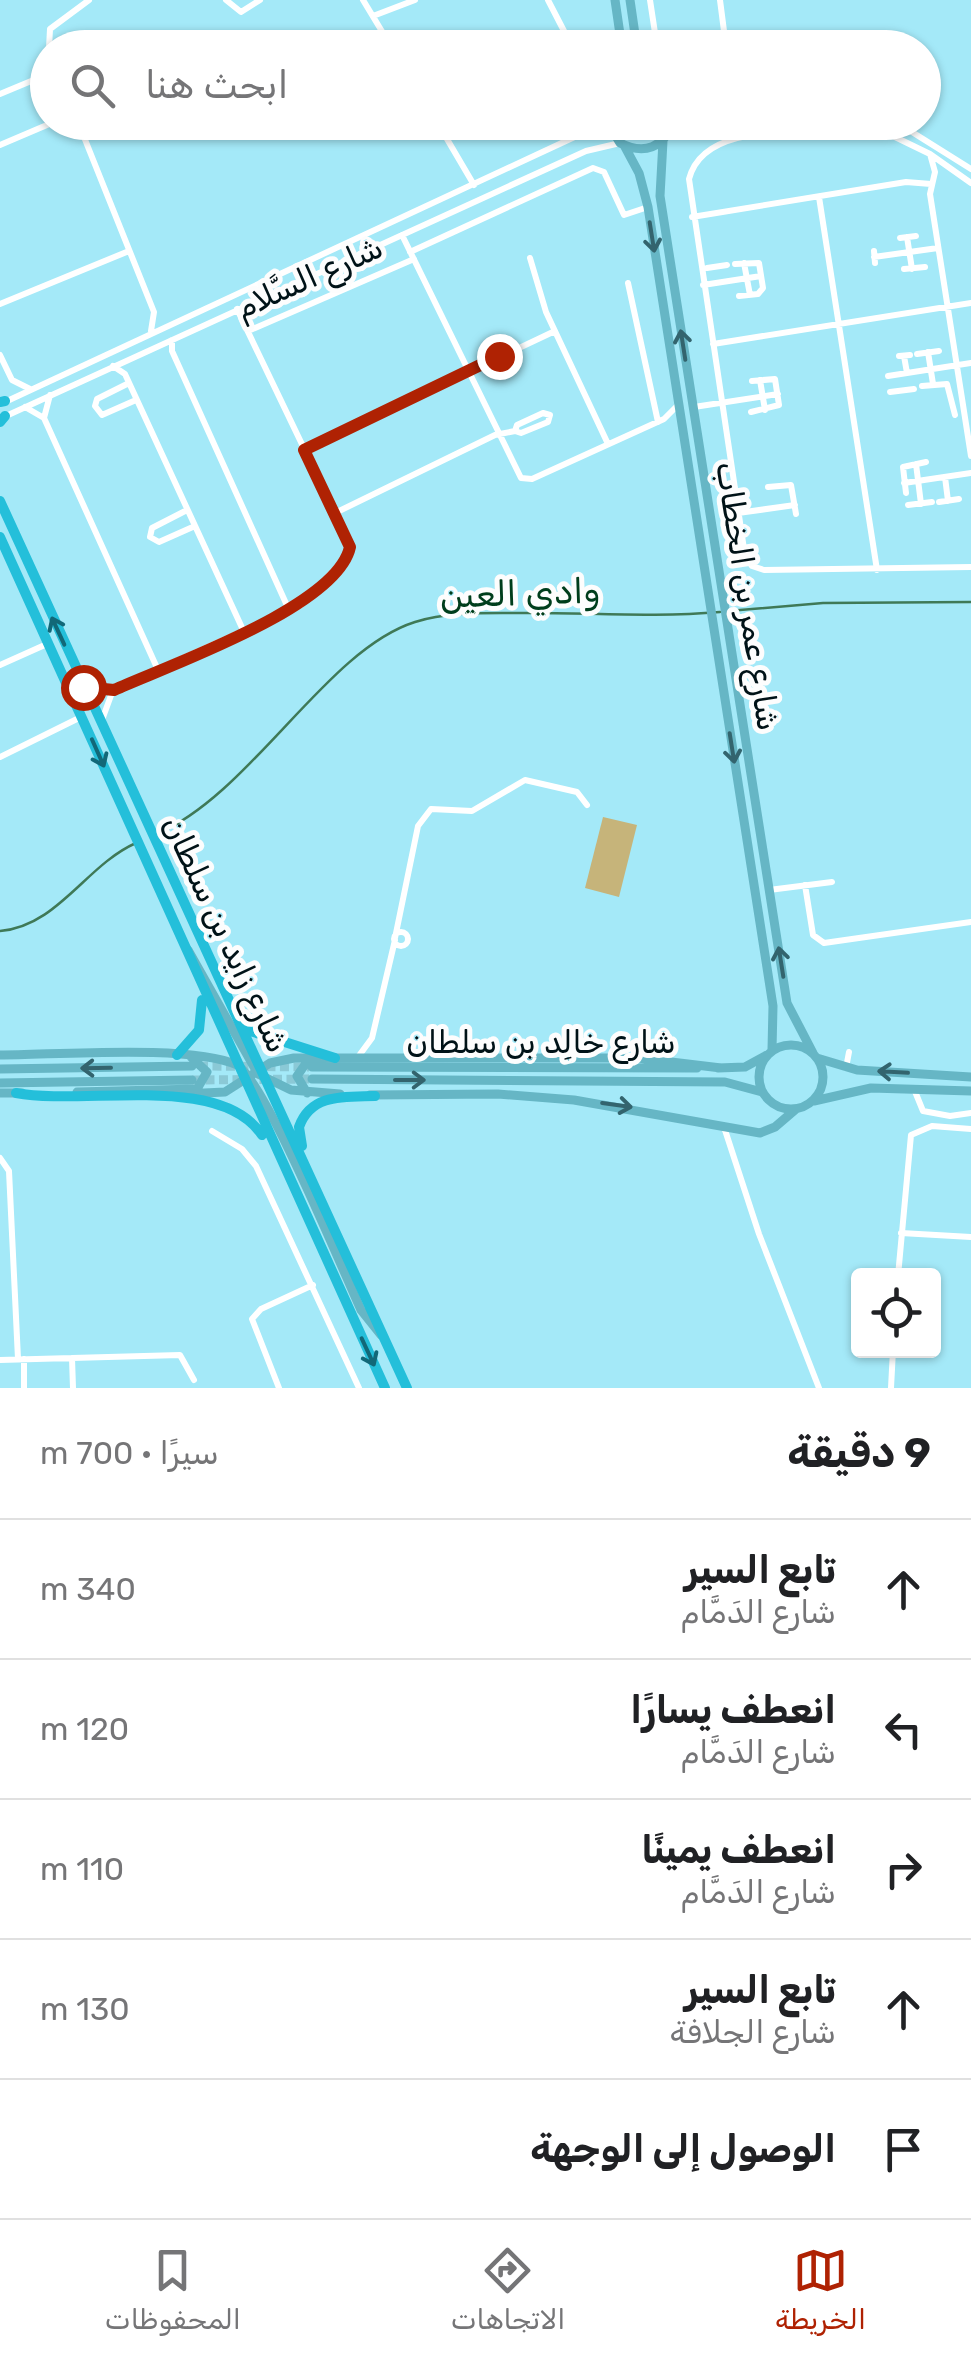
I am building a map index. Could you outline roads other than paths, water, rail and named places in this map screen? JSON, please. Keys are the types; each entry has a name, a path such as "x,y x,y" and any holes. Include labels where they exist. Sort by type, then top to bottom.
{"highway":[{"name":"شارع زايد بن سلطان","path":"0,501 244,1029 253,1074 318,1243 385,1388"},
{"name":"شارع زايد بن سلطان","path":"0,537 236,1064 267,1080 406,1388"},
{"path":"182,1055 199,1030 202,990"},
{"path":"244,1029 335,1058"},
{"path":"16,1094 209,1099 224,1104 254,1123 318,1243"},
{"path":"339,1240 332,1210 301,1142 299,1127 307,1111 319,1102 375,1096"}],"main road":[{"path":"615,0 619,30"},
{"path":"630,0 634,30"},
{"name":"شارع عمر بن الخطاب","path":"619,140 639,173 648,207 773,1006 769,1053"},
{"path":"622,144 644,150 662,140"},
{"name":"شارع عمر بن الخطاب","path":"666,140 658,183 787,1002 815,1055"},
{"path":"183,946 197,959 361,1310 384,1339"},
{"path":"796,1109 773,1104 762,1092 758,1076 769,1053 788,1044 846,1068 971,1077"},
{"name":"شارع خالِد بن سلطان","path":"311,1062 721,1068 751,1065 769,1053"},
{"path":"0,1055 182,1055 236,1064"},
{"path":"69,1094 197,1088 206,1080 206,1068 182,1055"},
{"path":"811,1102 822,1086 815,1055"},
{"path":"0,1094 211,1095 284,1058 311,1062 335,1058 638,1058 721,1068"},
{"path":"307,1093 298,1070 311,1062"},
{"path":"0,1069 192,1066"},
{"path":"0,1083 192,1080"},
{"path":"267,1080 307,1093 529,1096 631,1107 768,1131 811,1102 871,1088 971,1091"},
{"name":"شارع خالِد بن سلطان","path":"312,1080 724,1082 762,1092"}],"street":[{"path":"50,30 89,0"},
{"path":"226,0 241,12 260,0"},
{"path":"363,0 381,30"},
{"path":"373,16 392,3 399,9 414,0"},
{"path":"548,0 563,30"},
{"path":"650,0 655,30"},
{"path":"720,0 723,30"},
{"path":"0,94 30,82"},
{"path":"0,145 30,132"},
{"path":"85,140 154,312 151,332"},
{"path":"448,140 474,185"},
{"name":"شارع السَّلام","path":"3,402 568,140"},
{"path":"746,140 710,148 691,171 692,217 745,556 757,569 971,566"},
{"path":"901,140 930,154 971,184"},
{"path":"925,140 971,169"},
{"name":"شارع السَّلام","path":"2,419 586,151 622,144"},
{"path":"930,154 938,248 971,456"},
{"path":"248,332 599,168 624,215 648,207"},
{"path":"692,217 932,181 957,173"},
{"path":"819,197 877,570"},
{"path":"402,235 524,480 661,421 678,405"},
{"path":"908,237 908,269 925,267"},
{"path":"874,257 938,248"},
{"path":"0,304 129,251"},
{"path":"530,258 555,330 608,444"},
{"path":"707,268 758,262 762,292 739,296"},
{"path":"744,263 750,295"},
{"path":"718,267 720,282"},
{"path":"703,285 762,276"},
{"path":"628,283 661,421"},
{"path":"713,344 971,303"},
{"path":"101,726 106,700 114,690 311,598 349,554 349,544 335,513 238,310"},
{"path":"154,312 175,322"},
{"path":"304,450 555,330"},
{"path":"172,340 172,350 290,610"},
{"path":"160,346 172,350"},
{"path":"904,390 908,355 939,351"},
{"path":"928,352 933,384"},
{"path":"0,355 12,380 30,389"},
{"path":"125,374 128,359"},
{"path":"888,376 971,363"},
{"path":"114,366 125,374 244,632"},
{"path":"751,412 765,410 778,407 774,379 756,381 765,410"},
{"path":"3,402 12,380"},
{"path":"129,383 97,399 95,406 102,414 136,400"},
{"path":"890,392 933,384 949,386 955,416"},
{"path":"692,408 778,394"},
{"path":"44,418 50,395"},
{"path":"24,407 44,418 158,670"},
{"path":"335,513 500,434 515,431 530,419 550,415 548,422 521,433 515,431"},
{"path":"661,421 681,423"},
{"path":"906,493 903,467 926,462"},
{"path":"916,464 921,504"},
{"path":"904,483 971,473"},
{"path":"940,502 945,477"},
{"path":"738,513 795,509 792,485 768,487"},
{"path":"908,505 960,499"},
{"path":"187,510 152,528 150,538 160,542 195,526"},
{"path":"0,665 48,644"},
{"path":"83,687 114,690"},
{"path":"0,757 81,717"},
{"path":"357,1058 372,1038 418,826 432,809 472,811 525,780 577,792 587,805"},
{"path":"769,890 832,882"},
{"path":"804,885 811,929 824,943 971,922"},
{"path":"396,941 406,934 398,920"},
{"path":"372,1038 387,1058"},
{"path":"846,1068 848,1052"},
{"path":"914,1088 923,1111 971,1113"},
{"path":"723,1126 764,1249 819,1388"},
{"path":"899,1268 911,1134 922,1127 971,1129"},
{"path":"212,1131 253,1161 359,1388"},
{"path":"0,1158 9,1170 24,1388"},
{"path":"901,1232 971,1237"},
{"path":"278,1388 251,1328 252,1319 260,1309 313,1285"},
{"path":"0,1360 180,1356 186,1360 194,1380"},
{"path":"72,1358 73,1388"},
{"path":"891,1388 893,1358"}],"waterway":[{"name":"وادي العين","path":"728,611 823,603 971,602"},
{"name":"وادي العين","path":"157,834 192,814 225,788 350,661 382,637 415,622 477,613 720,612"},
{"name":"وادي العين","path":"0,931 39,918 102,865 136,843"}],"tunnel":[{"path":"199,1066 309,1067"},
{"path":"192,1080 312,1079"}]}
